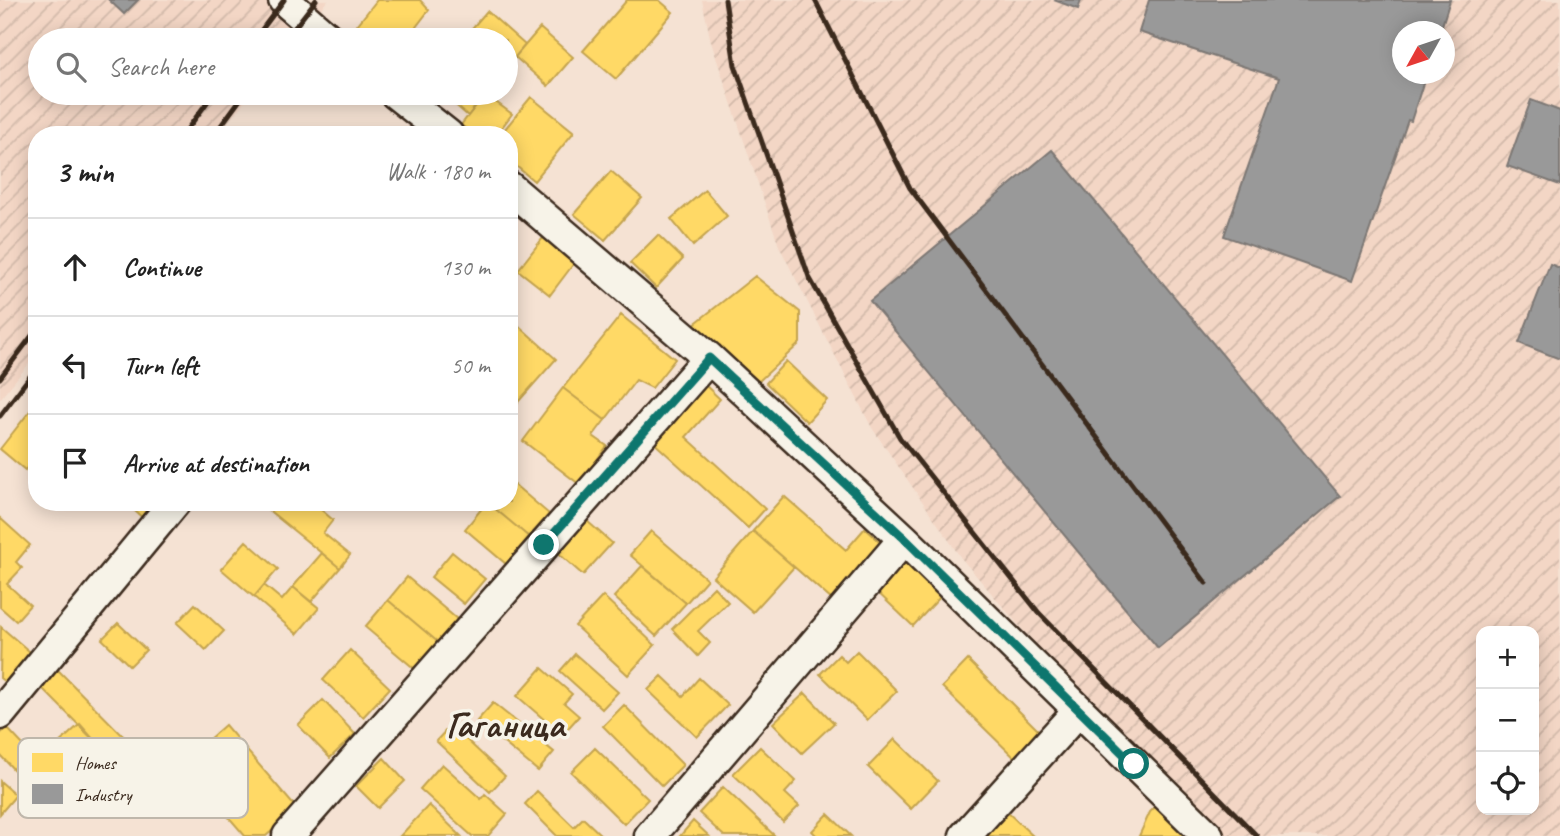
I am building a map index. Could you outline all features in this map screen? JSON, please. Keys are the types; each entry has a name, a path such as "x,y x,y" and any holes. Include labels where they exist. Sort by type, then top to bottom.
{"street":[{"path":"284,0 316,28"},
{"path":"410,105 436,126"},
{"path":"518,195 709,358 904,538 1208,836"},
{"path":"288,836 709,358"},
{"path":"0,714 168,511"},
{"path":"650,836 904,538"},
{"path":"965,836 1079,710"}],"shaded area":[{"path":"0,0 328,0 305,28 28,28 28,105 242,105 224,126 28,126 28,365 0,399"},
{"path":"702,0 1560,0 1560,836 1213,836 1071,686 961,558 872,428 779,246 711,42"}],"building: Homes":[{"path":"377,0 420,0 429,10 415,28 355,28"},
{"path":"627,0 659,0 673,12 616,79 583,51"},
{"path":"487,11 506,28 472,28"},
{"path":"540,28 573,57 548,86 518,60 518,54"},
{"path":"518,39 525,45 518,53"},
{"path":"531,97 574,132 534,181 518,168 518,126 507,126"},
{"path":"456,105 477,105 468,116"},
{"path":"476,105 500,105 512,114 503,126 461,125"},
{"path":"611,171 642,198 605,240 574,214"},
{"path":"705,190 727,216 693,246 671,219"},
{"path":"658,235 683,259 656,288 630,263"},
{"path":"543,238 575,262 550,295 518,270"},
{"path":"755,276 800,312 800,343 758,382 693,325"},
{"path":"621,315 675,359 652,388 636,380 605,420 563,388"},
{"path":"518,325 556,359 518,402"},
{"path":"786,361 827,400 807,422 766,383"},
{"path":"704,384 720,399 686,437 765,509 748,528 652,441"},
{"path":"563,388 605,420 593,436 607,446 579,484 523,441"},
{"path":"28,413 28,466 25,470 0,449"},
{"path":"518,488 549,514 529,537 498,511 518,511"},
{"path":"784,496 846,550 865,528 889,550 840,607 753,531"},
{"path":"135,511 153,511 145,520"},
{"path":"270,511 322,511 333,520 323,533 350,555 340,568"},
{"path":"480,511 498,511 529,537 506,564 465,529"},
{"path":"0,518 30,545 16,562 22,568 7,584 30,605 16,621 0,607"},
{"path":"587,521 612,543 583,575 558,553"},
{"path":"651,531 707,579 686,603 630,555"},
{"path":"753,531 794,567 753,612 713,577"},
{"path":"246,541 278,569 254,597 221,569"},
{"path":"452,552 485,579 464,604 431,577"},
{"path":"322,553 340,568 311,602 293,587"},
{"path":"904,557 943,594 913,626 874,589"},
{"path":"642,566 686,603 656,636 614,597"},
{"path":"407,577 458,620 439,643 388,600"},
{"path":"264,585 282,600 293,587 319,608 297,634 254,597"},
{"path":"714,587 728,602 698,631 710,643 698,656 672,629"},
{"path":"603,596 655,645 628,675 575,626"},
{"path":"388,600 439,643 416,670 365,627"},
{"path":"195,604 224,631 206,650 177,623"},
{"path":"118,623 146,650 130,666 102,639"},
{"path":"1,627 36,657 11,687 0,678"},
{"path":"350,650 390,688 363,717 323,680"},
{"path":"857,651 897,691 867,720 820,674 839,655 846,662"},
{"path":"575,654 618,692 602,709 560,671"},
{"path":"968,660 1044,736 1019,762 942,687"},
{"path":"542,668 572,694 564,703 579,716 562,735 517,696"},
{"path":"58,670 125,738 91,738 41,687"},
{"path":"662,676 683,696 699,678 728,705 697,737 648,690"},
{"path":"805,693 834,723 802,753 773,723"},
{"path":"323,700 355,734 330,758 298,725"},
{"path":"493,703 554,752 538,771 477,721"},
{"path":"624,705 683,765 662,786 603,726"},
{"path":"80,724 92,738 65,738"},
{"path":"225,725 236,738 210,738"},
{"path":"451,725 505,776 490,792 436,741"},
{"path":"7,728 18,740 18,774 0,755 0,734"},
{"path":"895,739 938,781 911,809 868,767"},
{"path":"760,747 796,781 785,793 799,806 783,822 733,774"},
{"path":"595,748 648,799 624,824 571,772"},
{"path":"248,752 297,809 266,836 245,836 229,818 248,818"},
{"path":"384,758 405,781 378,808 356,786"},
{"path":"442,764 481,799 485,794 507,814 488,836 472,836 420,789"},
{"path":"0,781 16,795 0,814"},
{"path":"723,787 775,836 724,836 699,813"},
{"path":"537,791 574,827 583,818 602,836 557,836 525,804"},
{"path":"429,805 461,836 400,836"},
{"path":"1157,805 1190,836 1139,836 1150,812"},
{"path":"1005,810 1033,836 980,836"},
{"path":"828,814 851,836 817,836 812,831"},
{"path":"693,821 709,836 680,836"}],"building: Industry":[{"path":"109,0 138,0 124,14"},
{"path":"1054,0 1081,0 1078,9"},
{"path":"1149,0 1450,0 1443,21 1392,21 1392,84 1423,84 1352,281 1224,236 1279,78 1139,32"},
{"path":"1531,100 1560,111 1560,185 1507,166"},
{"path":"1052,150 1340,496 1158,648 870,301"},
{"path":"1550,264 1560,268 1560,359 1519,343"}],"railway":[{"path":"263,28 284,0"},
{"path":"294,28 316,0"},
{"path":"725,0 735,65 809,277 900,438 1039,613 1257,836"},
{"path":"815,0 910,188 1206,583"},
{"path":"190,126 205,105"},
{"path":"221,126 236,105"},
{"path":"0,378 28,341"},
{"path":"0,416 28,379"}],"district":[{"name":"Гаганица","path":"505,724"}],"route":[{"path":"544,545 709,358 904,538 1134,764"}]}
